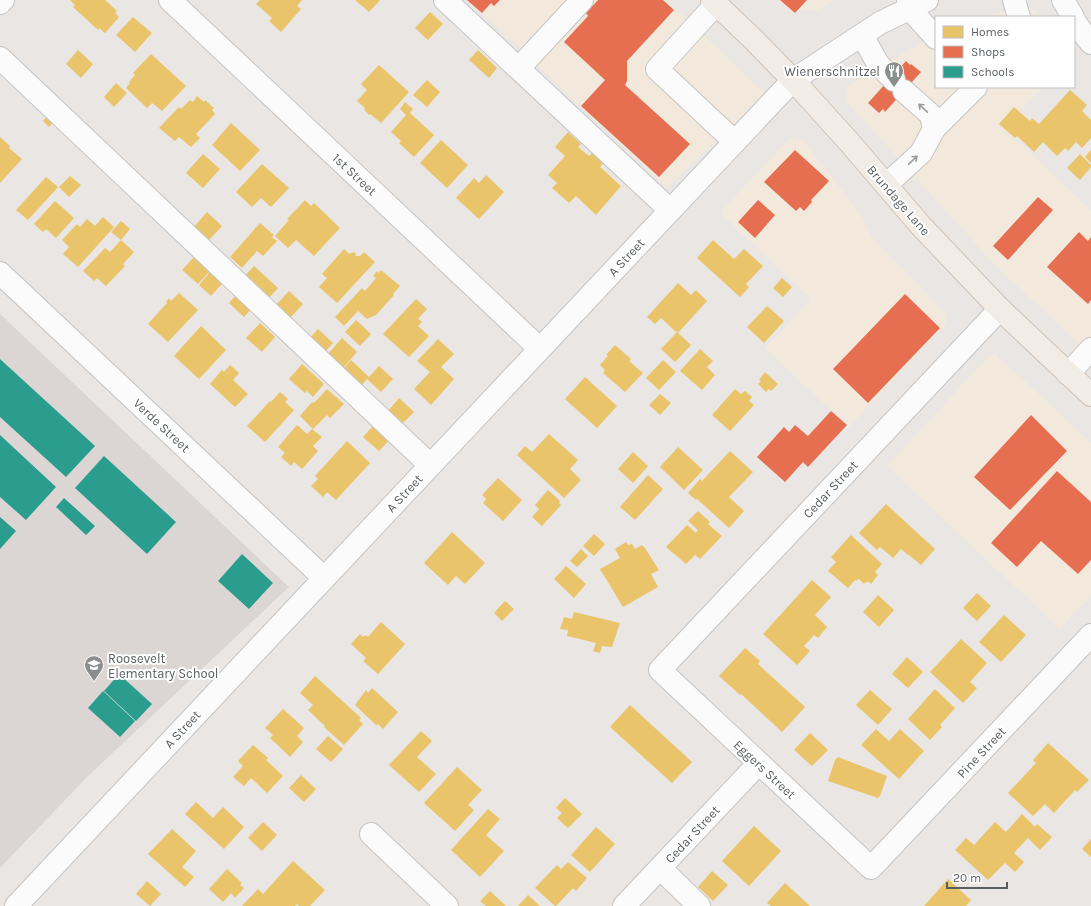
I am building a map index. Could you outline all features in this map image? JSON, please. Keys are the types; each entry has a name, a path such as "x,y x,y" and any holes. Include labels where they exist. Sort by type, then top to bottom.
{"main road":[{"name":"Brundage Lane","path":"714,2 793,80 850,143 921,226 1000,309 1091,395"}],"street":[{"path":"0,3 3,0"},
{"name":"1st Street","path":"170,0 540,349"},
{"path":"445,0 670,210"},
{"path":"519,68 582,0"},
{"path":"1014,0 1019,16"},
{"path":"1063,0 1071,16"},
{"path":"714,2 657,69 735,142"},
{"path":"915,3 935,36"},
{"name":"A Street","path":"16,906 793,80 880,23 915,3"},
{"path":"1075,22 1091,43"},
{"path":"862,35 878,64 931,116 934,129"},
{"path":"0,58 430,465"},
{"path":"886,185 921,153 934,129 975,88"},
{"name":"Verde Street","path":"0,273 324,578"},
{"name":"Cedar Street","path":"660,670 1000,309"},
{"path":"1068,374 1091,349"},
{"name":"Pine Street","path":"871,868 1091,635"},
{"name":"Eggers Street","path":"660,670 871,868"},
{"name":"Cedar Street","path":"624,906 759,763"},
{"path":"371,834 447,906"},
{"path":"660,868 699,906"}],"shaded area":[{"path":"468,0 667,0 765,94 667,188"},
{"path":"779,0 835,0 819,10 791,12"},
{"path":"1031,7 1041,16 981,16"},
{"path":"935,35 935,88 1042,88 1004,128 1091,210 1091,355 994,264 846,101 847,86"},
{"path":"790,138 803,140 855,207 864,220 871,236 943,310 946,316 946,322 943,328 849,427 765,348 811,299 720,213"},
{"name":"Roosevelt Elementary School","path":"0,314 289,587 87,777 0,868"},
{"path":"995,353 1091,443 1091,596 1060,629 887,466 989,356"}],"building: Homes":[{"path":"70,0 105,0 117,11 115,13 119,17 105,33 99,28 98,30 73,7 75,5"},
{"path":"260,0 302,0 297,6 301,9 281,32 269,21 272,18 256,4"},
{"path":"355,0 380,0 369,12"},
{"path":"430,12 443,24 428,40 415,28"},
{"path":"133,17 152,33 135,52 116,35"},
{"path":"78,50 93,64 81,78 66,64"},
{"path":"478,50 497,68 489,78 469,60"},
{"path":"151,54 186,86 162,111 152,103 147,108 126,88 135,75 133,73"},
{"path":"379,65 409,92 381,123 370,114 369,115 364,109 365,108 357,101 367,90 361,84"},
{"path":"427,80 440,92 427,107 413,95"},
{"path":"116,83 127,93 114,107 104,97"},
{"path":"1070,90 1087,105 1082,111 1091,120 1091,138 1082,148 1076,142 1068,151 1065,148 1057,156 1043,142 1034,152 1017,136 1015,138 999,124 1014,107 1030,121 1032,118 1039,124"},
{"path":"197,96 204,102 205,100 214,108 212,110 215,114 196,134 200,138 191,147 179,137 175,141 159,128 179,107 181,109 190,100 193,102"},
{"path":"405,102 413,109 410,113 434,135 414,157 399,143 401,141 391,132 406,115 400,109"},
{"path":"50,113 56,119 49,127 43,121"},
{"path":"231,123 260,150 240,171 212,145"},
{"path":"568,132 581,144 578,147 589,156 594,151 605,161 600,167 621,186 596,215 576,196 569,203 552,188 557,183 548,175 565,156 555,147"},
{"path":"0,137 10,146 9,148 22,159 0,183"},
{"path":"441,140 468,165 447,188 420,163"},
{"path":"1091,150 1091,163 1085,157"},
{"path":"203,154 220,169 203,188 186,173"},
{"path":"1080,154 1091,165 1091,167 1080,180 1067,168"},
{"path":"262,164 289,188 271,207 261,198 252,207 236,192"},
{"path":"486,175 504,192 479,219 456,198 474,178 479,183"},
{"path":"70,176 81,185 69,197 59,187"},
{"path":"46,177 58,187 28,220 16,210"},
{"path":"305,200 311,206 314,203 340,228 314,256 296,240 288,248 275,236 289,220 287,219"},
{"path":"55,201 74,218 56,238 46,229 43,232 34,224"},
{"path":"207,212 222,226 208,241 193,228"},
{"path":"103,217 114,227 78,267 63,254 69,247 62,240 77,224 80,227 87,219 95,226"},
{"path":"121,221 130,229 121,240 111,232"},
{"path":"260,223 274,235 272,237 277,241 263,256 257,251 242,268 230,257"},
{"path":"121,240 134,252 123,264 125,266 106,286 97,278 94,281 83,271 105,248 110,252"},
{"path":"713,240 734,259 744,249 763,266 746,284 749,287 740,297 697,258"},
{"path":"344,249 349,254 355,252 356,256 360,256 364,252 375,262 337,303 319,287 327,278 322,274"},
{"path":"195,256 211,270 198,284 182,270"},
{"path":"254,266 278,288 267,300 243,278"},
{"path":"214,267 226,279 211,296 199,285"},
{"path":"381,270 400,286 376,315 367,319 358,311 344,326 335,317 362,288 365,291 376,278 373,276 377,271 379,273"},
{"path":"782,278 792,287 783,297 773,288"},
{"path":"678,283 691,295 696,290 707,301 678,333 661,318 655,324 647,317"},
{"path":"289,291 303,304 290,318 276,305"},
{"path":"179,293 198,310 168,342 148,324 167,303 166,302 169,298 171,301"},
{"path":"238,293 253,307 244,317 229,303"},
{"path":"416,299 427,309 418,319 422,322 418,326 429,336 409,357 383,334"},
{"path":"767,306 784,321 764,343 747,327"},
{"path":"356,320 371,334 360,346 345,332"},
{"path":"260,323 275,337 262,352 246,338"},
{"path":"201,326 226,350 199,379 174,356"},
{"path":"318,329 333,343 325,352 310,338"},
{"path":"677,332 691,345 675,362 661,349"},
{"path":"342,338 357,352 343,368 328,354"},
{"path":"438,339 454,354 441,367 454,379 431,405 414,389 430,372 417,361"},
{"path":"615,345 631,359 629,361 643,373 625,392 603,373 605,370 600,365"},
{"path":"700,349 713,361 707,367 715,375 702,390 680,371"},
{"path":"351,360 369,377 379,366 393,379 381,392 367,379 361,386 342,370"},
{"path":"663,360 676,372 659,390 646,378"},
{"path":"302,364 324,384 313,397 307,391 305,393 289,379"},
{"path":"230,365 239,373 233,380 248,394 235,407 210,384 222,370 224,372"},
{"path":"765,372 778,384 771,391 769,389 766,392 758,384"},
{"path":"585,377 617,406 597,428 565,399"},
{"path":"327,389 344,404 330,418 327,415 313,429 300,416 312,402 314,403"},
{"path":"735,389 741,394 745,391 752,397 749,401 754,405 730,431 712,415"},
{"path":"280,392 288,399 285,402 294,410 265,442 247,426"},
{"path":"660,394 671,403 660,415 649,405"},
{"path":"399,398 414,412 402,424 388,411"},
{"path":"376,423 392,437 379,451 363,437"},
{"path":"297,425 307,434 312,429 322,437 313,446 318,451 302,469 294,462 291,466 281,457 285,453 278,447"},
{"path":"549,434 578,460 570,469 581,480 564,498 517,455 525,446 532,452"},
{"path":"347,441 370,463 336,500 327,492 323,497 311,486 318,479 315,476"},
{"path":"678,447 703,470 684,490 660,467"},
{"path":"730,451 753,472 729,497 744,511 729,528 697,499 696,500 688,493 700,479 702,481"},
{"path":"633,452 648,466 633,483 618,469"},
{"path":"648,475 663,489 635,520 620,507"},
{"path":"498,478 522,500 503,521 483,503 486,499 482,495"},
{"path":"548,490 560,501 559,503 561,505 542,526 532,517 539,509 535,505"},
{"path":"886,504 935,549 921,565 901,549 893,558 880,547 877,550 859,533"},
{"path":"698,511 710,522 708,524 722,536 700,559 695,555 686,564 666,547 687,525 696,533 698,530 688,521"},
{"path":"452,532 485,563 465,584 456,576 448,585 424,563"},
{"path":"594,534 605,544 594,556 583,546"},
{"path":"851,535 882,564 875,572 878,575 871,584 868,581 864,584 859,579 856,581 855,580 848,588 828,571 836,562 831,557"},
{"path":"626,542 628,545 632,544 635,549 642,545 659,570 651,574 658,587 623,607 600,569 620,558 615,549"},
{"path":"581,549 588,556 577,567 570,561"},
{"path":"566,566 586,584 574,598 554,579"},
{"path":"812,580 831,597 815,615 827,627 818,638 814,635 804,646 810,651 797,665 763,634"},
{"path":"977,593 991,606 977,621 963,608"},
{"path":"878,595 894,610 879,627 863,612"},
{"path":"505,601 514,609 502,621 494,613"},
{"path":"574,612 620,623 612,647 602,646 600,653 593,651 596,643 567,636 568,630 560,629 564,617 572,619"},
{"path":"1004,615 1026,635 1001,662 979,642"},
{"path":"381,622 405,644 378,674 363,661 366,658 351,644 360,634 363,637 366,635 368,637"},
{"path":"961,639 987,663 970,682 977,688 963,703 930,672"},
{"path":"745,648 760,661 758,664 805,707 782,732 719,676"},
{"path":"907,657 923,672 908,688 892,674"},
{"path":"315,676 361,718 359,720 363,724 344,745 308,710 313,705 300,693"},
{"path":"372,688 398,712 383,729 378,724 376,725 355,705 366,690 368,693"},
{"path":"935,689 955,708 940,725 942,727 930,740 908,719"},
{"path":"870,690 892,709 878,725 856,705"},
{"path":"630,705 692,762 672,783 610,727"},
{"path":"283,709 304,728 297,736 303,742 290,757 270,738 273,735 265,728"},
{"path":"876,729 889,741 900,729 924,751 899,779 861,745"},
{"path":"421,731 432,741 417,757 436,774 419,792 389,765"},
{"path":"810,733 828,750 812,766 794,750"},
{"path":"328,736 343,749 331,762 316,749"},
{"path":"1048,743 1089,780 1077,792 1075,790 1054,813 1045,804 1033,816 1008,793 1036,763 1033,760"},
{"path":"253,745 268,758 266,760 283,776 267,793 251,778 244,786 233,777 243,766 238,761"},
{"path":"838,757 887,776 880,796 878,798 828,781 835,760"},
{"path":"457,767 482,790 468,805 474,810 455,831 424,803"},
{"path":"301,775 316,789 304,802 289,788"},
{"path":"565,798 582,814 568,828 557,818 562,813 556,808"},
{"path":"196,802 213,818 223,807 244,827 224,849 185,814"},
{"path":"488,809 500,819 486,835 504,851 480,877 451,850"},
{"path":"1022,814 1035,827 1037,824 1052,837 1040,850 1028,838 1014,853 1024,862 1015,872 1005,863 988,880 955,850 966,838 974,845 995,822 1006,832"},
{"path":"263,822 277,835 262,851 248,838"},
{"path":"754,826 781,851 749,886 722,861"},
{"path":"596,827 615,844 590,872 571,855"},
{"path":"172,829 196,851 182,867 194,877 185,887 148,854"},
{"path":"1091,839 1091,857 1082,849"},
{"path":"293,861 325,890 310,906 299,906 297,904 295,906 242,906 258,889 263,894"},
{"path":"568,862 587,878 576,891 573,888 555,906 535,888 557,865 561,869"},
{"path":"227,869 242,883 240,885 244,888 235,898 231,893 223,902 209,889"},
{"path":"712,871 728,885 713,901 698,887"},
{"path":"948,879 971,900 966,906 924,906"},
{"path":"147,881 161,894 150,906 136,894"},
{"path":"785,883 810,906 771,906 767,903"},
{"path":"490,891 506,906 486,906 480,901"},
{"path":"528,895 540,906 518,906"}],"building: Shops":[{"path":"467,0 500,0 494,6 491,3 482,13"},
{"path":"598,0 663,0 674,10 627,61 627,81 625,85 690,144 659,177 581,106 605,80 564,42 588,16 586,13"},
{"path":"780,0 807,0 795,13"},
{"name":"Wienerschnitzel","path":"906,61 921,72 885,112 883,109 879,113 868,103"},
{"path":"795,150 829,181 811,200 812,202 804,211 800,207 796,211 764,182"},
{"path":"1038,197 1053,210 1008,260 993,246"},
{"path":"758,200 775,215 755,238 738,222"},
{"path":"1079,232 1088,241 1091,237 1091,300 1088,304 1047,267"},
{"path":"905,294 940,328 868,403 833,369"},
{"path":"831,411 847,425 808,467 803,462 785,482 757,457 784,427 789,432 795,425 808,436"},
{"path":"1031,415 1067,451 1010,510 974,477"},
{"path":"1057,471 1091,502 1091,560 1078,574 1041,541 1017,567 991,543"}],"building: Schools":[{"path":"0,359 95,446 66,477 0,417"},
{"path":"0,435 56,487 26,520 0,497"},
{"path":"104,456 176,522 147,554 75,488"},
{"path":"64,498 95,526 86,535 56,507"},
{"path":"0,517 16,531 0,549"},
{"path":"242,554 273,583 249,609 218,581"},
{"path":"119,674 152,704 136,721 104,691"},
{"path":"103,691 135,721 120,737 88,708"}],"place":[{"name":"Wienerschnitzel","path":"894,88"},
{"name":"Roosevelt Elementary School","path":"94,682"}]}
